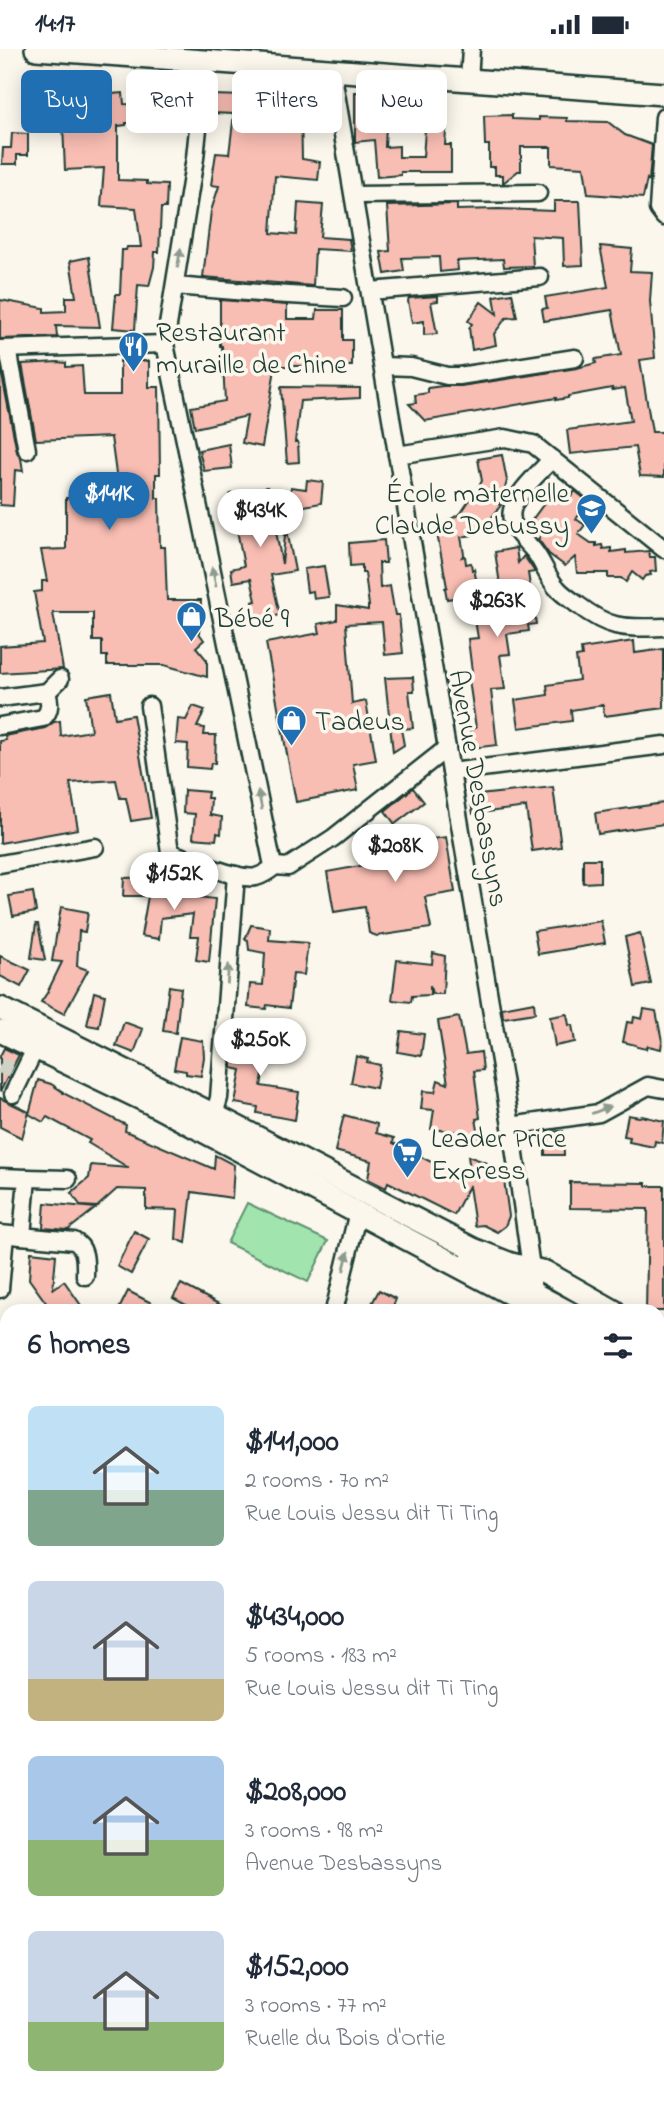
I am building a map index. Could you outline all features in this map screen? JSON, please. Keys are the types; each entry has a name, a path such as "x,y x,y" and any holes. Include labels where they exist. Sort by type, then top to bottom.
{"main road":[{"path":"36,49 91,50 332,70"},
{"path":"342,71 664,94"},
{"path":"0,1008 473,1249 511,1264 545,1272 602,1304"},
{"path":"0,1031 148,1102 536,1304"}],"street":[{"path":"469,80 471,49"},
{"path":"205,60 195,158 165,344 275,866"},
{"path":"664,117 657,209 664,217"},
{"name":"Avenue Desbassyns","path":"342,127 510,1125 536,1304"},
{"path":"354,195 538,193"},
{"path":"370,291 540,277"},
{"path":"175,286 343,297"},
{"path":"27,450 4,349 165,344"},
{"path":"383,366 411,367 447,376 459,376 575,358"},
{"path":"397,455 505,438 533,444 664,549"},
{"path":"552,459 516,501 512,510 515,531 538,555 557,589 596,619 620,627 664,627"},
{"path":"0,698 47,692 60,679"},
{"path":"0,726 43,718 47,715 50,702 47,692"},
{"path":"149,706 170,852 236,876 253,878 275,866 288,867 332,838 447,748"},
{"path":"451,772 664,745"},
{"path":"0,864 95,847"},
{"path":"214,1115 219,1098 236,876"},
{"path":"0,1018 81,1056 536,1304"},
{"path":"13,1094 17,1073 35,1049"},
{"path":"510,1125 599,1113 648,1086 664,1089"},
{"path":"1,1177 68,1179"},
{"path":"22,1236 27,1178"},
{"path":"336,1304 358,1212"},
{"path":"0,1289 3,1234 74,1241 84,1250 85,1276"}],"green space":[{"path":"247,1203 328,1241 308,1282 227,1243"}],"building":[{"path":"355,92 356,133 386,133 385,147 399,146 399,157 423,157 425,133 446,133 445,145 451,145 451,172 401,172 401,175 377,177 374,140 355,142"},
{"path":"123,93 126,125 118,126 118,180 167,185 166,208 161,208 159,252 155,252 149,286 138,285 135,330 113,328 116,294 120,294 122,250 127,247 141,247 136,208 101,206 104,168 65,170 63,133 112,133 112,94"},
{"path":"218,95 232,96 232,114 218,113"},
{"path":"512,115 512,119 539,120 539,117 608,122 625,135 652,145 649,181 647,179 643,198 588,194 584,167 551,165 551,147 521,147 521,171 503,183 503,175 495,175 495,167 489,167 489,145 485,145 484,116"},
{"path":"232,130 232,133 302,133 302,159 320,162 318,180 275,176 271,233 296,235 298,203 323,205 320,237 349,239 351,251 315,249 313,286 203,277 211,211 219,186 211,185 216,153 229,154"},
{"path":"12,133 28,134 28,155 17,155 17,164 2,164 3,148 11,148"},
{"path":"554,201 580,201 583,265 564,266 563,238 531,236 533,266 504,267 503,259 457,261 458,270 440,272 439,257 402,258 404,271 385,274 381,252 390,251 387,206 457,204 457,210 554,211"},
{"path":"600,246 632,249 630,271 652,272 650,301 655,358 640,360 652,432 664,432 664,477 640,476 635,447 570,454 567,430 631,421 625,388 612,388 568,398 425,421 409,404 416,403 415,395 428,393 428,388 461,386 577,368 596,363 595,359 621,355 612,310 544,321 542,309 547,308 545,297 608,287"},
{"path":"89,257 100,327 56,326 57,337 0,339 0,300 44,308 44,312 66,311 66,297 76,297 70,261"},
{"path":"512,293 517,317 506,318 494,334 496,345 472,350 469,328 472,324 468,321 481,302 497,314 494,296"},
{"path":"438,296 438,301 431,302 437,334 424,335 424,321 412,323 409,298"},
{"path":"220,300 287,305 287,319 316,319 317,310 343,310 343,340 352,340 352,366 280,366 280,363 276,363 262,447 242,443 247,416 195,428 191,407 225,401 220,346"},
{"path":"120,361 149,361 149,387 159,387 160,474 156,474 156,498 159,498 160,547 165,547 167,600 201,600 199,633 204,640 196,647 207,660 207,677 164,665 107,665 107,656 102,656 102,641 93,641 93,613 53,613 63,669 0,673 0,646 43,643 34,592 42,591 42,581 47,581 41,550 66,549 66,498 101,498 117,481 111,437 36,440 22,364 58,362 66,363 66,367 82,366 84,395 120,395"},
{"path":"0,365 23,471 15,470 13,506 0,505"},
{"path":"281,387 360,388 360,398 300,401 295,442 298,442 299,462 287,463"},
{"path":"229,444 232,468 204,471 199,450"},
{"path":"502,455 507,481 498,504 501,505 486,525 472,535 461,537 464,554 462,557 465,556 466,564 471,563 472,570 474,569 479,594 447,599 436,528 461,513 482,481 478,459"},
{"path":"307,480 323,482 321,503 288,509 291,487 306,489"},
{"path":"268,487 282,564 285,535 288,535 295,571 271,575 280,615 256,620 252,602 256,601 251,579 233,582 231,569 244,566 230,494"},
{"path":"575,491 589,502 576,519 585,525 578,534 591,543 596,543 596,546 602,545 603,549 611,548 611,552 649,551 650,557 655,557 656,571 650,572 651,575 642,580 632,572 626,582 621,578 608,578 608,573 577,573 575,557 565,566 549,554 538,539 538,523 532,520 551,494 558,499 570,498"},
{"path":"384,540 386,563 379,563 380,588 390,586 395,615 399,615 403,653 385,655 382,622 346,624 352,704 366,701 376,760 353,764 358,790 296,802 266,643 320,633 318,624 337,620 337,605 368,610 365,573 362,573 362,565 350,566 349,543"},
{"path":"516,548 518,563 524,556 535,572 528,573 536,624 528,625 529,631 507,634 510,654 500,655 505,689 491,690 497,745 473,748 470,729 476,728 468,673 472,672 468,639 478,638 472,602 502,597 495,552"},
{"path":"324,566 329,597 314,599 313,591 307,592 304,569"},
{"path":"634,641 635,653 664,649 664,708 604,716 603,705 571,710 572,721 519,728 515,700 548,695 547,685 579,680 576,657 582,656 581,649"},
{"path":"413,677 414,691 409,691 413,728 401,729 404,745 393,752 385,678"},
{"path":"111,692 115,718 133,715 151,818 131,821 126,798 120,798 116,780 70,783 78,829 0,843 0,741 6,740 5,736 45,728 60,721 61,736 91,731 86,696"},
{"path":"193,706 205,710 197,727 205,728 204,735 216,735 215,763 211,763 210,769 187,767 188,744 176,743 178,719 186,720"},
{"path":"553,787 561,847 532,851 526,807 473,814 470,796"},
{"path":"413,788 424,802 395,824 385,811"},
{"path":"184,790 208,792 207,798 211,798 210,815 222,817 221,834 217,833 216,840 193,838 195,814 183,813"},
{"path":"664,803 664,824 598,834 595,813"},
{"path":"401,835 402,843 446,837 455,892 425,897 431,928 377,936 369,933 365,907 334,912 327,872 371,864 367,839"},
{"path":"583,859 600,859 600,882 583,883"},
{"path":"153,877 154,891 183,890 183,895 215,899 209,962 196,960 199,936 190,936 193,914 161,918 159,939 141,936 148,896 123,896 124,878"},
{"path":"33,892 36,912 13,916 9,896"},
{"path":"61,907 88,912 85,932 79,931 77,966 88,970 64,1014 41,1002 62,962 52,961"},
{"path":"601,921 605,943 538,954 534,931"},
{"path":"38,924 45,960 31,958"},
{"path":"251,925 270,928 269,940 308,943 304,975 293,974 289,1008 267,1005 266,1009 248,1007 250,984 263,985 265,953 249,950 248,940 245,939"},
{"path":"640,933 651,984 635,987 625,937"},
{"path":"433,953 445,956 443,994 432,994 430,986 430,995 412,996 411,1002 392,1000 397,960 432,964"},
{"path":"0,956 30,970 21,987 0,976"},
{"path":"169,986 181,988 176,1033 163,1031"},
{"path":"94,992 105,995 99,1027 87,1025"},
{"path":"534,1002 535,1013 503,1018 502,1008"},
{"path":"644,1009 656,1011 661,1049 648,1046 646,1049 623,1042 627,1022 633,1023 634,1017 642,1019"},
{"path":"567,1014 575,1042 555,1046 550,1017"},
{"path":"459,1017 466,1054 481,1052 483,1070 474,1071 480,1118 476,1119 480,1141 461,1144 459,1132 431,1129 434,1110 421,1109 423,1091 435,1092 438,1080 448,1084 438,1021"},
{"path":"124,1022 143,1029 134,1053 116,1046"},
{"path":"245,1025 270,1032 261,1086 299,1092 295,1120 257,1113 258,1107 235,1103 241,1070 232,1068 232,1060 234,1052 238,1052"},
{"path":"401,1031 424,1034 421,1056 398,1052"},
{"path":"180,1037 203,1041 201,1076 174,1069"},
{"path":"4,1048 19,1055 0,1092 0,1056"},
{"path":"356,1056 380,1065 376,1088 351,1083"},
{"path":"38,1080 51,1084 63,1093 126,1125 125,1131 214,1169 215,1155 234,1165 232,1198 192,1192 186,1243 176,1239 178,1210 146,1209 146,1190 117,1189 97,1207 81,1206 71,1193 89,1178 91,1165 129,1168 88,1143 90,1140 47,1117 43,1122 29,1114"},
{"path":"0,1098 29,1112 22,1138 0,1127"},
{"path":"344,1115 377,1124 376,1133 394,1138 393,1143 453,1173 470,1170 468,1156 487,1163 489,1177 497,1176 504,1180 509,1216 505,1226 497,1232 483,1225 475,1226 469,1186 454,1215 388,1182 386,1188 368,1179 371,1161 335,1151"},
{"path":"628,1115 664,1121 662,1143 655,1141 654,1147 629,1142 630,1137 624,1136"},
{"path":"563,1131 564,1155 545,1155 545,1132"},
{"path":"570,1182 646,1183 646,1186 664,1186 664,1304 646,1304 648,1209 570,1208"},
{"path":"45,1203 96,1208 68,1230 43,1228"},
{"path":"134,1231 149,1239 131,1274 117,1266"},
{"path":"31,1252 56,1255 53,1289 64,1281 80,1304 47,1304 29,1279"},
{"path":"181,1284 219,1304 184,1304 173,1298"},
{"path":"379,1290 396,1299 394,1304 372,1304"},
{"path":"128,1291 153,1304 122,1304"}],"tunnel":[{"path":"0,1065 11,1070"}],"place":[{"name":"Restaurant muraille de Chine","path":"133,374"},
{"name":"École maternelle Claude Debussy","path":"592,535"},
{"name":"Bébé 9","path":"192,644"},
{"name":"Tadeus","path":"292,747"},
{"name":"Leader Price Express","path":"408,1180"}]}
